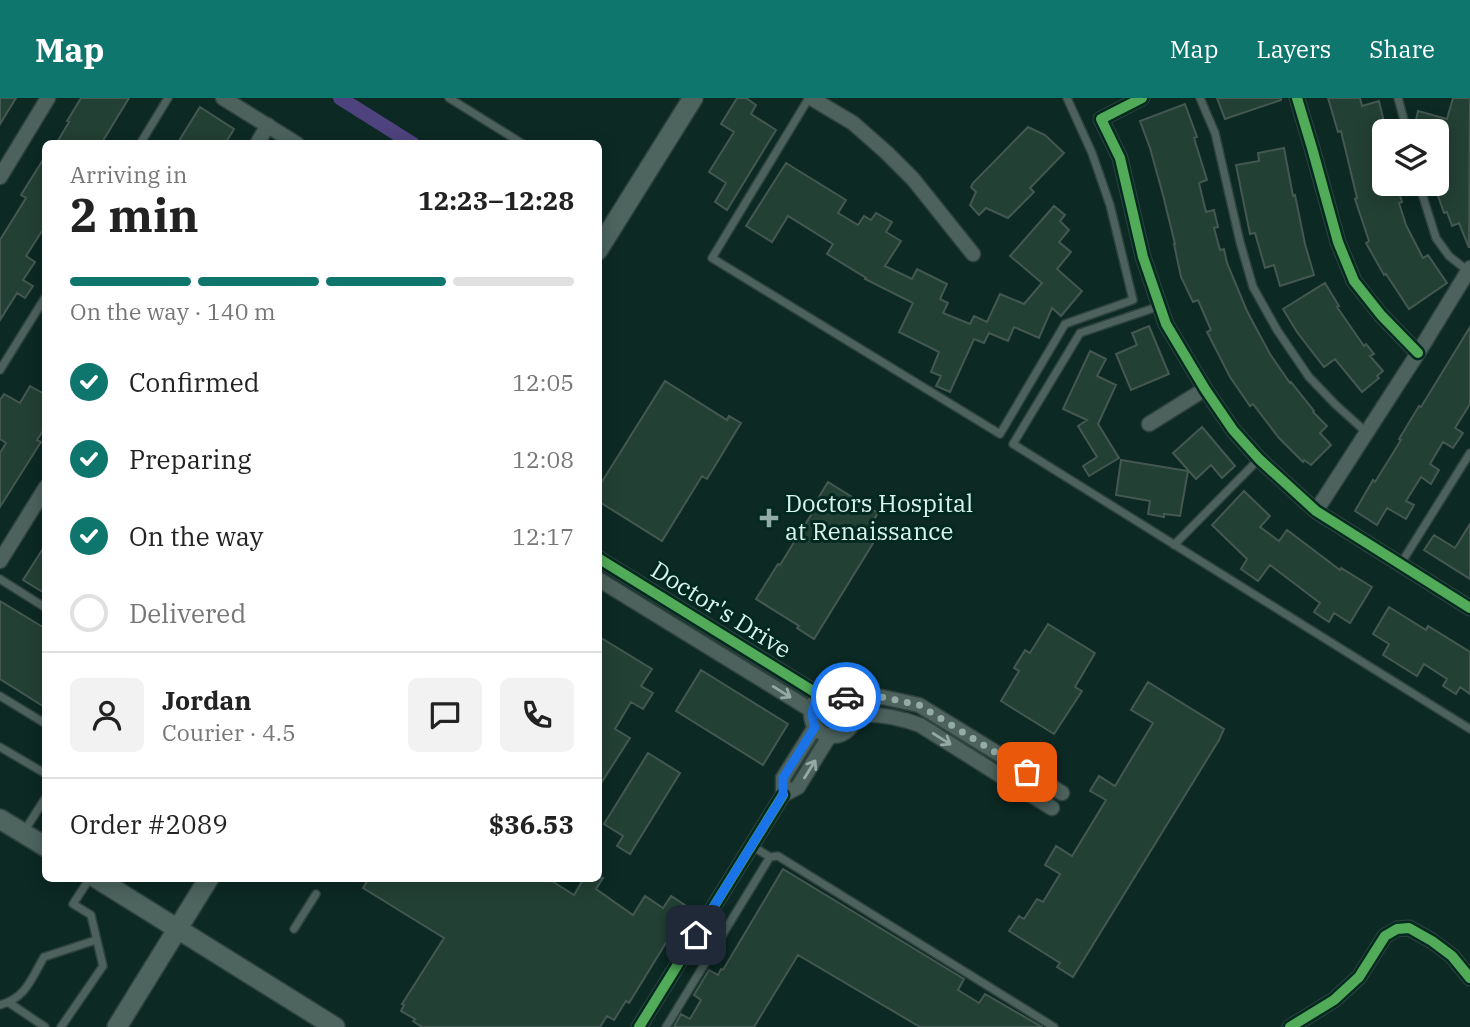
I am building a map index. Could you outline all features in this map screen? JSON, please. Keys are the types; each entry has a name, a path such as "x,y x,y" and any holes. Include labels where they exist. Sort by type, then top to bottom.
{"main road":[{"path":"602,244 693,98"},
{"path":"0,819 42,845"},
{"path":"102,882 335,1027"},
{"path":"117,1027 206,882"}],"street":[{"path":"0,177 48,98"},
{"path":"223,98 291,140"},
{"path":"810,98 853,124 887,153 913,179 973,254"},
{"path":"1142,98 1101,119 1120,158 1143,257 1166,324 1205,389 1233,430 1259,459 1316,511 1470,608"},
{"path":"1297,98 1338,242 1354,281 1381,315 1418,353"},
{"path":"259,140 268,125"},
{"path":"1316,511 1469,270"},
{"path":"1149,424 1205,389"},
{"path":"0,561 42,493"},
{"name":"Doctor's Drive","path":"602,561 821,696 828,692 843,694 852,707 875,706 919,725 1052,808"},
{"name":"Doctor's Drive","path":"602,579 612,567"},
{"name":"Doctor's Drive","path":"602,581 811,710"},
{"name":"Doctor's Drive","path":"674,625 683,611"},
{"name":"Doctor's Drive","path":"702,643 711,628"},
{"name":"Doctor's Drive","path":"743,668 752,654"},
{"path":"821,696 811,710 815,727 823,733 839,735 846,732 852,724 852,707"},
{"name":"Doctor's Drive","path":"875,706 882,697 919,705 1062,793"},
{"path":"919,725 929,711"},
{"path":"783,795 783,778 815,727"},
{"path":"643,1026 783,795 798,787 830,735"},
{"path":"1018,787 1027,772"},
{"path":"1290,1027 1334,1000 1351,985 1385,936 1397,929 1409,928 1432,942 1452,956 1470,978"}],"lane":[{"path":"142,140 168,98"},
{"path":"449,98 517,140"},
{"path":"810,98 712,258 1000,434 1065,324 1133,300 1110,205 1092,153 1067,98"},
{"path":"1200,98 1215,132 1253,288 1309,377 1366,432"},
{"path":"1398,98 1404,119"},
{"path":"1423,196 1436,238 1448,256 1469,270"},
{"path":"0,370 42,302"},
{"path":"1160,306 1080,333 1013,444 1470,729"},
{"path":"1401,565 1470,453"},
{"path":"1174,545 1259,459"},
{"path":"0,579 42,605"},
{"path":"0,696 42,722"},
{"path":"0,747 42,772"},
{"path":"23,833 42,803"},
{"path":"751,846 771,858"},
{"path":"666,1027 771,858 778,856 1054,1027"},
{"path":"61,1027 103,966 91,915 73,904 87,882"},
{"path":"294,929 316,894"},
{"path":"696,935 715,947"},
{"path":"4,1003 21,995 44,957 96,940"},
{"path":"4,1003 45,1027"}],"building":[{"path":"0,98 16,98 0,124"},
{"path":"81,98 129,98 103,140 58,140 69,122 67,121"},
{"path":"737,98 746,98 756,105 751,114 776,130 727,210 715,202 726,183 709,172 734,132 721,124"},
{"path":"1217,98 1281,98 1281,100 1225,119"},
{"path":"1328,98 1360,98 1362,106 1379,101 1383,119 1372,119 1372,196 1400,196 1402,202 1399,203 1406,225 1423,258 1428,255 1447,283 1409,309 1386,274 1384,275 1366,243 1369,241 1355,199 1357,198 1341,131 1338,132"},
{"path":"1453,98 1470,98 1469,248 1459,223 1452,226 1438,196 1449,196 1447,119"},
{"path":"1185,104 1197,137 1194,138 1207,180 1199,183 1206,212 1214,210 1218,227 1214,228 1220,250 1224,249 1247,311 1270,354 1290,383 1327,426 1320,433 1331,445 1311,465 1304,460 1303,462 1279,438 1253,404 1250,406 1230,377 1207,332 1211,330 1198,300 1193,302 1181,277 1163,195 1140,121"},
{"path":"200,107 234,129 227,140 179,140"},
{"path":"1418,111 1447,119 1416,119"},
{"path":"1028,127 1045,135 1064,153 1030,188 1034,192 1008,218 986,208 979,215 970,205 976,192 971,187 973,183"},
{"path":"1284,148 1293,196 1295,195 1314,275 1280,286 1274,265 1265,268 1255,233 1250,234 1236,165 1259,161 1258,153"},
{"path":"42,161 42,231 26,256 35,262 23,280 33,286 25,298 17,293 0,320 0,240 26,198 21,195"},
{"path":"786,163 846,200 838,213 858,225 864,216 871,220 876,213 892,222 886,232 901,241 885,266 912,279 917,269 947,284 940,299 948,303 943,313 970,324 974,316 987,322 1000,294 1024,304 1042,283 1010,256 1054,206 1065,215 1060,221 1069,230 1059,242 1071,252 1057,269 1082,291 1061,316 1052,308 1039,338 1014,327 1008,341 989,333 984,343 974,339 950,392 936,386 941,376 931,372 939,352 899,332 913,303 865,279 827,254 833,244 788,216 772,242 746,226"},
{"path":"1325,283 1339,306 1337,307 1364,346 1366,344 1374,354 1370,356 1383,371 1377,376 1379,378 1362,392 1335,359 1324,367 1283,309"},
{"path":"1149,326 1169,374 1131,390 1116,354 1137,345 1132,333"},
{"path":"1470,327 1470,404 1455,428 1463,433 1453,448 1443,442 1430,464 1439,470 1431,484 1421,477 1406,501 1414,505 1406,519 1387,508 1377,525 1355,511"},
{"path":"1090,351 1106,359 1097,376 1116,385 1098,424 1119,458 1089,476 1083,466 1097,457 1078,426 1087,420 1063,409"},
{"path":"665,381 727,420 729,416 741,423 707,479 702,476 662,541 602,504 602,482"},
{"path":"30,386 42,393 42,432 37,440 41,442 0,507 0,453 6,443 0,439 0,400 4,394 20,403"},
{"path":"1202,427 1235,466 1222,478 1211,465 1196,479 1173,453"},
{"path":"1121,460 1188,471 1180,516 1148,514 1150,501 1116,495"},
{"path":"828,482 878,513 870,526 880,532 814,639 797,628 799,626 756,599 819,502 817,500"},
{"path":"1244,491 1270,516 1260,527 1279,541 1287,530 1340,570 1341,568 1372,587 1350,623 1334,613 1329,622 1314,612 1320,603 1270,565 1258,581 1241,569 1247,559 1212,525"},
{"path":"1470,524 1470,579 1424,550 1434,535 1455,548"},
{"path":"42,550 42,592 23,580"},
{"path":"0,601 42,627 42,705 0,679"},
{"path":"1389,607 1426,630 1428,626 1470,652 1470,694 1460,687 1456,694 1443,686 1447,679 1424,664 1417,676 1383,655 1389,644 1373,634"},
{"path":"1048,624 1095,653 1075,687 1082,691 1054,734 1001,701 1019,671 1014,668 1025,650 1030,653"},
{"path":"602,638 652,669 641,686 653,693 643,709 631,702 615,729 630,738 602,782"},
{"path":"701,670 788,724 763,765 676,711"},
{"path":"1148,682 1224,729 1073,977 1057,967 1060,963 1009,931 1019,916 1024,919 1037,899 1043,902 1060,874 1045,865 1056,846 1072,856 1106,800 1090,791 1099,776 1115,786 1153,723 1131,710"},
{"path":"648,753 680,773 630,854 617,846 623,836 604,824"},
{"path":"783,869 964,979 958,990 979,1003 985,994 1042,1027 920,1027 798,955 754,1027 674,1027 681,1014 690,1019 701,1000 694,995 709,970 718,975 721,969 723,970"},
{"path":"367,882 553,882 574,895 582,882 600,882 596,889 633,915 645,896 663,908 671,896 688,907 629,1003 626,1001 614,1020 607,1016 600,1027 422,1027 413,1021 415,1019 401,1011 404,1005 402,1004 444,938 363,888"}],"waterway":[{"path":"340,98 407,140"}],"cycle path":[{"path":"1142,98 1101,119 1120,158 1143,257 1166,324 1205,389 1233,430 1259,459 1316,511 1470,608"},
{"path":"1297,98 1338,242 1354,281 1381,315 1418,353"},
{"path":"602,560 821,696"},
{"path":"639,1027 783,795"},
{"path":"1290,1027 1334,1000 1359,977 1385,936 1397,929 1409,928 1432,941 1452,956 1470,978"}],"way so far":[{"path":"846,697 850,700 882,697 919,705 1027,772"}],"place":[{"name":"Doctors Hospital at Renaissance","path":"769,518"}],"route":[{"path":"696,935 783,795 783,778 815,727 811,710 816,701 828,692 846,697"}]}
